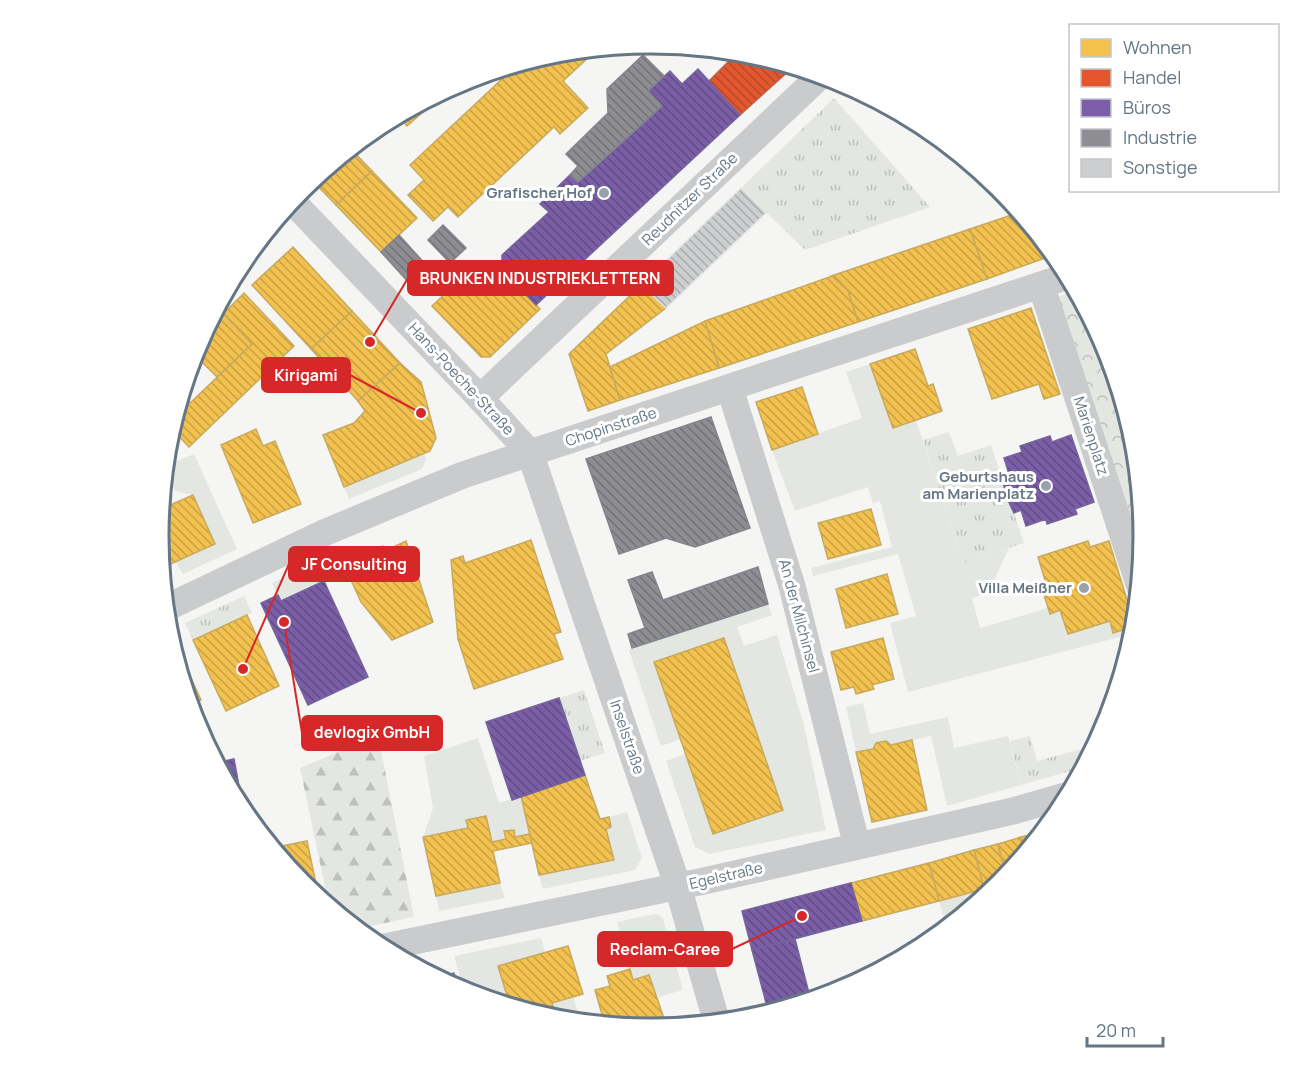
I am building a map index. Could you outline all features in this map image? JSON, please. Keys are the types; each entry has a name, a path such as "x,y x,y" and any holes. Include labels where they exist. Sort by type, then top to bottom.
{"street":[{"name":"Reudnitzer Straße","path":"480,398 813,82"},
{"name":"Hans-Poeche-Straße","path":"298,208 530,453"},
{"name":"Chopinstraße","path":"174,604 326,532 463,475 1059,279"},
{"name":"Marienplatz","path":"1041,285 1133,566"},
{"name":"An der Milchinsel","path":"730,389 792,586 858,846"},
{"name":"Inselstraße","path":"530,453 678,887 715,1015"},
{"name":"Egelstraße","path":"395,945 678,887 1013,811 1057,798"}],"green space":[{"path":"834,98 930,207 805,250 741,188"},
{"path":"1068,293 1084,323 1108,381 1125,442 1133,505 1134,542 1053,298"},
{"path":"870,364 893,428 916,420 963,563 1009,548 988,593 972,598 980,628 1048,608 1050,614 1060,610 1068,634 1110,621 1113,633 1125,629 1124,636 908,692 890,623 916,616 898,554 813,576 811,568 892,547 880,501 873,503 868,487 795,511 772,450 862,418 846,372"},
{"path":"949,432 958,456 991,445 1024,543 963,563 923,440"},
{"path":"194,454 237,549 183,574 176,562 215,544 193,495 175,491 172,484 175,462"},
{"path":"424,454 426,459 422,469 349,499 344,487"},
{"path":"320,561 329,579 281,601 272,583"},
{"path":"244,596 252,613 193,640 185,623"},
{"path":"768,604 772,615 737,627 744,646 777,635 804,725 826,830 709,854 695,847 666,761 686,754 713,834 783,809 725,638 654,662 681,739 661,746 629,650"},
{"path":"584,690 605,753 580,761 559,698"},
{"path":"863,703 870,734 948,717 954,748 1008,736 1021,785 947,806 931,736 891,745 886,741 876,743 873,749 856,752 846,707"},
{"path":"378,735 414,917 368,927 326,893 300,768"},
{"path":"1030,736 1037,761 1085,748 1073,770 1021,785 1010,741"},
{"path":"478,738 499,803 521,796 530,834 515,837 513,830 505,831 506,839 492,842 486,816 467,820 468,828 423,837 433,808 424,756"},
{"path":"627,812 642,858 635,870 543,889 539,875 613,860 606,829 611,827 609,817"},
{"path":"500,883 505,898 439,911 436,896"},
{"path":"980,890 944,920 939,901"},
{"path":"654,914 663,919 683,990 658,997 657,993 654,994 649,975 633,980 617,922"},
{"path":"541,938 545,952 498,967 507,997 461,979 454,956"},
{"path":"573,997 578,1013 554,1009 552,1003"}],"building: Wohnen":[{"path":"588,58 563,81 588,108 560,134 554,127 458,217 448,207 433,221 408,195 424,180 410,165 504,78 557,63"},
{"path":"423,112 407,126 404,123"},
{"path":"357,155 372,171 336,205 319,187"},
{"path":"372,171 417,218 381,252 336,205"},
{"path":"1011,215 1045,258 987,279 970,229"},
{"path":"970,229 987,279 858,322 848,291 831,276"},
{"path":"293,247 352,311 311,349 252,285"},
{"path":"471,269 492,270 503,282 509,277 540,309 490,357 481,357 432,306"},
{"path":"832,276 848,291 858,322 719,368 705,321"},
{"path":"641,285 666,308 606,354 620,400 588,411 569,354"},
{"path":"244,293 294,346 189,447 179,437 188,401 190,403 252,344 224,315"},
{"path":"1031,308 1060,394 1044,399 1039,384 992,399 968,329"},
{"path":"352,311 400,363 358,401 311,349"},
{"path":"224,314 252,344 217,377 202,362"},
{"path":"705,321 719,368 620,400 610,367"},
{"path":"915,349 928,386 933,384 942,411 893,428 870,364"},
{"path":"400,363 421,382 436,438 430,451 344,487 323,435 354,423 365,411 358,401"},
{"path":"802,387 818,434 772,450 756,402"},
{"path":"256,429 263,446 275,441 301,504 253,523 221,445"},
{"path":"193,495 215,544 170,564 170,505"},
{"path":"871,509 881,545 828,559 818,523"},
{"path":"531,540 561,632 554,634 563,659 474,689 458,639 451,560 463,556 465,563"},
{"path":"406,541 433,622 392,640 361,602 346,569 373,557 370,551 383,546 385,551"},
{"name":"Villa Meißner","path":"1088,541 1090,547 1109,541 1129,606 1125,629 1113,633 1110,621 1068,634 1060,610 1050,614 1042,589 1047,587 1038,557"},
{"path":"887,574 898,614 846,628 836,589"},
{"path":"247,615 279,686 226,711 193,640"},
{"path":"724,638 783,810 713,834 654,662"},
{"path":"883,638 894,679 872,685 874,689 856,694 854,687 841,690 831,652"},
{"path":"190,675 201,700 198,701"},
{"path":"912,740 927,810 872,822 856,752 873,749 876,743 886,741 891,745"},
{"path":"585,775 600,819 609,817 611,827 606,829 614,860 539,875 521,796"},
{"path":"486,816 492,842 506,839 504,831 514,830 515,837 530,834 532,843 493,851 500,883 436,896 423,837 468,828 466,820"},
{"path":"1030,835 1023,844 1021,837"},
{"path":"1021,837 1023,844 1003,867 998,844"},
{"path":"307,841 316,883 289,855 282,846"},
{"path":"998,844 1003,867 983,887 974,850"},
{"path":"974,850 983,887 980,890 939,901 929,863"},
{"path":"929,863 939,901 862,921 851,883"},
{"path":"568,946 583,994 552,1003 554,1009 507,997 498,966"},
{"path":"630,969 633,980 649,975 664,1019 603,1016 595,990 610,986 607,976"}],"building: Handel":[{"path":"730,60 786,73 740,115 708,82"}],"building: Büros":[{"name":"Grafischer Hof","path":"698,69 740,115 536,305 502,270 502,255 549,212 540,204 570,175 578,182 662,106 648,91 670,71 682,84"},
{"name":"Geburtshaus am Marienplatz","path":"1071,435 1094,502 1075,509 1077,514 1047,524 1046,519 1026,526 1021,510 1014,513 1006,496 1002,476 1009,474 1004,458 1022,452 1020,446 1050,436 1052,442"},
{"path":"324,581 368,677 308,705 261,603 278,595 281,601"},
{"path":"559,698 585,775 512,800 486,722"},
{"path":"234,759 239,786 234,778 225,761"},
{"path":"851,883 862,921 752,950 742,911"},
{"path":"795,939 809,992 767,1005 752,950"}],"building: Industrie":[{"path":"643,55 664,76 648,91 662,106 578,182 570,175 578,166 566,154 608,113 607,89"},
{"path":"443,225 466,248 450,263 428,240"},
{"path":"399,235 437,277 419,294 381,252"},
{"path":"711,417 750,528 695,547 666,538 619,554 586,459"},
{"path":"758,567 768,604 632,648 628,634 645,628 628,580 652,572 663,600"}],"building: Sonstige":[{"path":"741,188 766,213 666,308 641,285"}],"place":[{"name":"Grafischer Hof","path":"604,193"},
{"name":"BRUNKEN INDUSTRIEKLETTERN","path":"370,342"},
{"name":"Kirigami","path":"421,413"},
{"name":"Geburtshaus am Marienplatz","path":"1046,486"},
{"name":"Villa Meißner","path":"1084,588"},
{"name":"devlogix GmbH","path":"284,622"},
{"name":"JF Consulting","path":"243,669"},
{"name":"Reclam-Caree","path":"802,916"}]}
